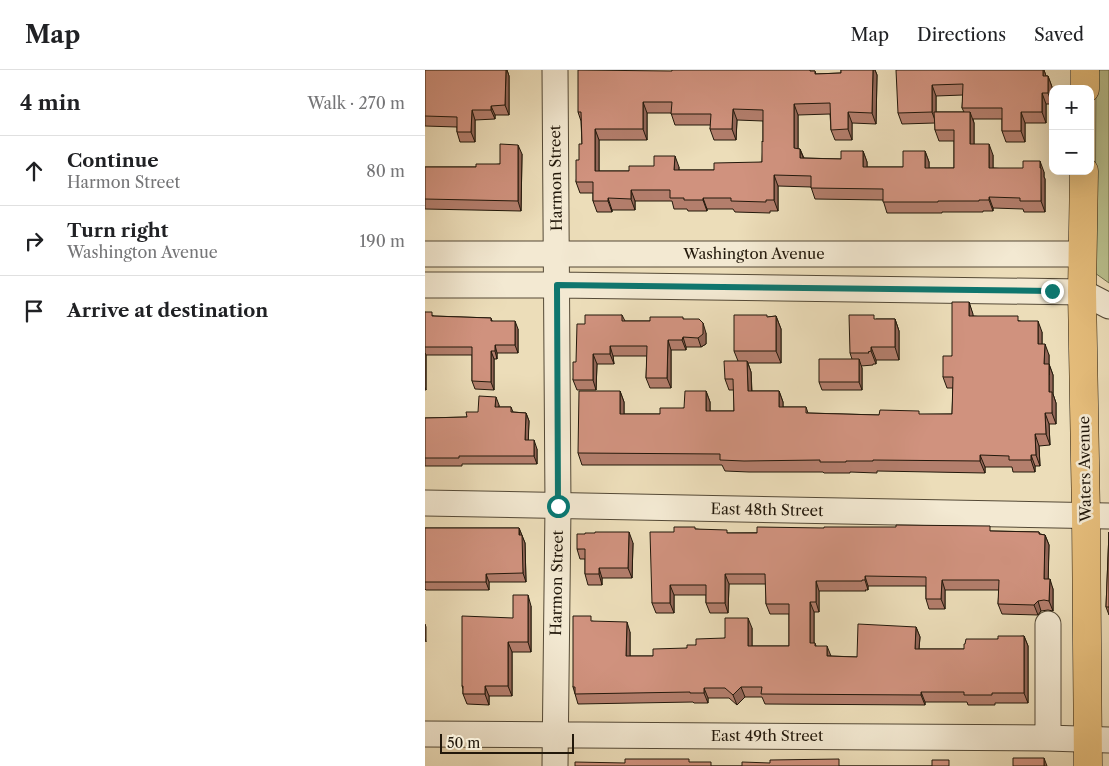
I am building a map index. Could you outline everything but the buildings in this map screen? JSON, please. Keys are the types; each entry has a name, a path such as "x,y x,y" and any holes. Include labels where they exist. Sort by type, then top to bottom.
{"main road":[{"path":"1085,70 1085,85"},
{"name":"Waters Avenue","path":"1084,175 1083,292 1098,516 1095,748"}],"street":[{"name":"Harmon Street","path":"555,70 558,506 555,766"},
{"name":"Washington Avenue","path":"425,254 1083,254"},
{"path":"425,285 1083,292 1109,306"},
{"name":"East 48th Street","path":"425,503 1098,516"},
{"path":"1048,624 1048,738"},
{"name":"East 49th Street","path":"425,734 1048,738 1095,748"}],"green space":[{"path":"1096,70 1109,70 1109,283 1095,273"}],"route":[{"path":"558,506 557,285 1052,291"}]}
